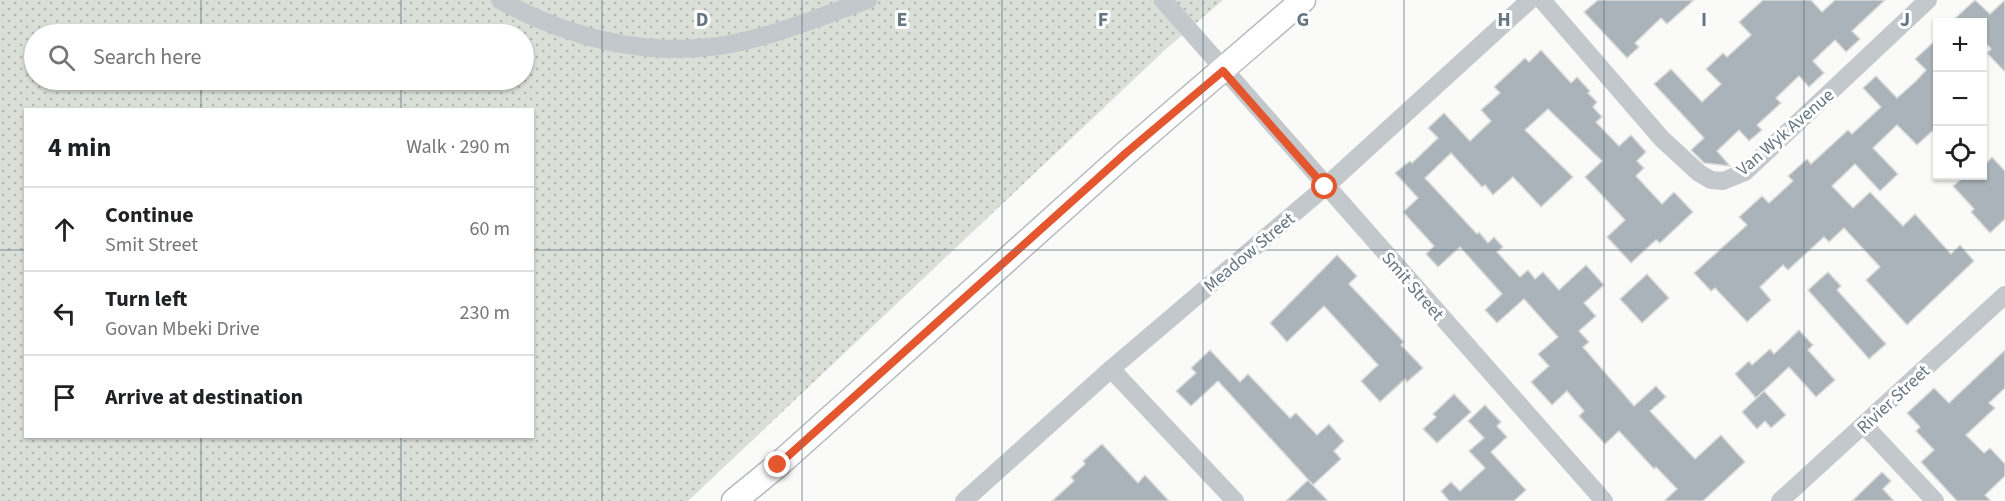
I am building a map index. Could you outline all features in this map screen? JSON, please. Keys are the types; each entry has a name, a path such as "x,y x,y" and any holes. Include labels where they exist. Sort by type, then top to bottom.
{"main road":[{"path":"734,501 778,465 1127,152 1303,0"},
{"path":"748,501 778,465"}],"street":[{"path":"500,0 559,29 588,39 662,50 729,45 760,37 868,0"},
{"name":"Smit Street","path":"1163,0 1325,187 1604,501"},
{"name":"Meadow Street","path":"964,501 1111,369 1325,187 1530,0"},
{"name":"Van Wyk Avenue","path":"1542,0 1662,139 1699,173 1711,180 1723,181 1745,172 1928,0"},
{"name":"Rivier Street","path":"1780,501 2005,296"},
{"path":"1111,369 1235,501"},
{"path":"1864,425 1935,501"}],"shaded area":[{"path":"0,0 1223,0 1166,49 688,501 0,501"}],"building":[{"path":"1598,0 1694,0 1667,24 1661,18 1635,43 1639,47 1627,58 1584,12"},
{"path":"1763,0 1811,0 1822,12 1835,0 1885,0 1852,31 1860,39 1846,52 1835,40 1813,61 1824,73 1809,87 1799,76 1776,98 1781,103 1757,125 1762,130 1749,141 1739,130 1717,151 1730,166 1704,163 1691,150 1704,138 1654,84 1671,69 1702,102 1721,84 1706,69 1723,53 1727,57 1751,35 1739,22"},
{"path":"1975,0 1990,14 2005,0 2005,72 1987,53 1991,49 1987,44 1987,18 1955,18"},
{"path":"1933,43 1933,131 1917,145 1897,125 1873,148 1898,174 1880,191 1855,164 1832,186 1853,208 1870,192 1903,226 1915,214 1951,254 1960,245 1974,261 1907,325 1866,280 1880,267 1844,228 1829,242 1824,237 1788,270 1783,265 1760,287 1771,300 1747,322 1715,288 1711,291 1694,273 1747,225 1739,217 1762,196 1769,203 1793,181 1788,176 1807,159 1811,164 1848,130 1852,134 1881,107 1863,88 1876,76 1897,98 1916,81 1926,70 1915,59"},
{"path":"1541,50 1571,83 1577,77 1590,91 1588,93 1597,102 1593,107 1602,117 1596,122 1619,146 1631,135 1646,152 1637,161 1644,168 1636,176 1662,204 1674,192 1693,212 1660,243 1656,240 1631,263 1607,237 1625,220 1585,177 1602,161 1548,109 1525,130 1573,177 1541,207 1513,177 1493,195 1485,185 1482,187 1451,153 1425,178 1477,234 1479,232 1488,243 1494,237 1503,247 1497,252 1520,277 1528,270 1535,279 1543,272 1559,290 1586,265 1604,285 1584,303 1596,316 1579,331 1589,342 1583,347 1634,406 1656,386 1666,397 1650,411 1695,459 1721,435 1745,462 1703,501 1664,501 1677,489 1656,467 1654,469 1619,431 1605,444 1579,416 1584,411 1567,391 1552,405 1531,382 1549,366 1538,354 1558,337 1524,299 1497,323 1485,310 1502,294 1460,247 1438,267 1426,254 1434,246 1403,212 1418,198 1395,173 1410,161 1412,163 1438,138 1428,128 1444,113 1470,141 1491,121 1481,110 1500,93 1494,87 1525,58 1529,62"},
{"path":"1992,157 2005,171 2005,219 1990,233 1971,212 1974,209 1953,186 1960,180 1987,180 1987,163"},
{"path":"1337,255 1357,276 1349,284 1404,342 1401,345 1423,368 1407,382 1405,379 1380,402 1361,381 1378,365 1324,306 1287,342 1270,323"},
{"path":"1828,272 1841,286 1837,290 1886,344 1869,359 1808,290"},
{"path":"1647,274 1669,298 1642,323 1620,299"},
{"path":"1799,330 1813,345 1808,350 1835,380 1816,397 1789,367 1756,398 1735,374 1749,361 1752,365 1770,349 1774,354"},
{"path":"1210,350 1240,382 1248,374 1290,418 1296,413 1317,435 1329,424 1344,441 1334,451 1341,459 1313,485 1218,381 1191,406 1176,391 1196,373 1191,368"},
{"path":"2005,350 2005,388 1989,403 1995,408 1966,435 1984,453 1990,448 2005,464 2005,476 1985,495 1991,501 1957,501 1921,462 1934,450 1916,431 1920,427 1907,413 1934,388 1949,403"},
{"path":"1764,391 1786,415 1771,428 1765,421 1757,429 1742,412"},
{"path":"1454,394 1471,412 1437,443 1423,429 1436,417 1433,414"},
{"path":"1485,405 1501,422 1497,426 1507,437 1491,452 1526,490 1514,501 1449,501 1441,491 1451,482 1460,491 1485,468 1469,451 1484,438 1468,421"},
{"path":"1102,444 1138,483 1145,475 1169,501 1052,501 1074,481 1071,477 1085,464 1083,461"},
{"path":"1882,472 1891,481 1883,489 1894,501 1852,501"},
{"path":"1308,480 1328,501 1286,501"}],"route":[{"path":"778,465 1004,265 1127,152 1223,71 1325,187"}]}
